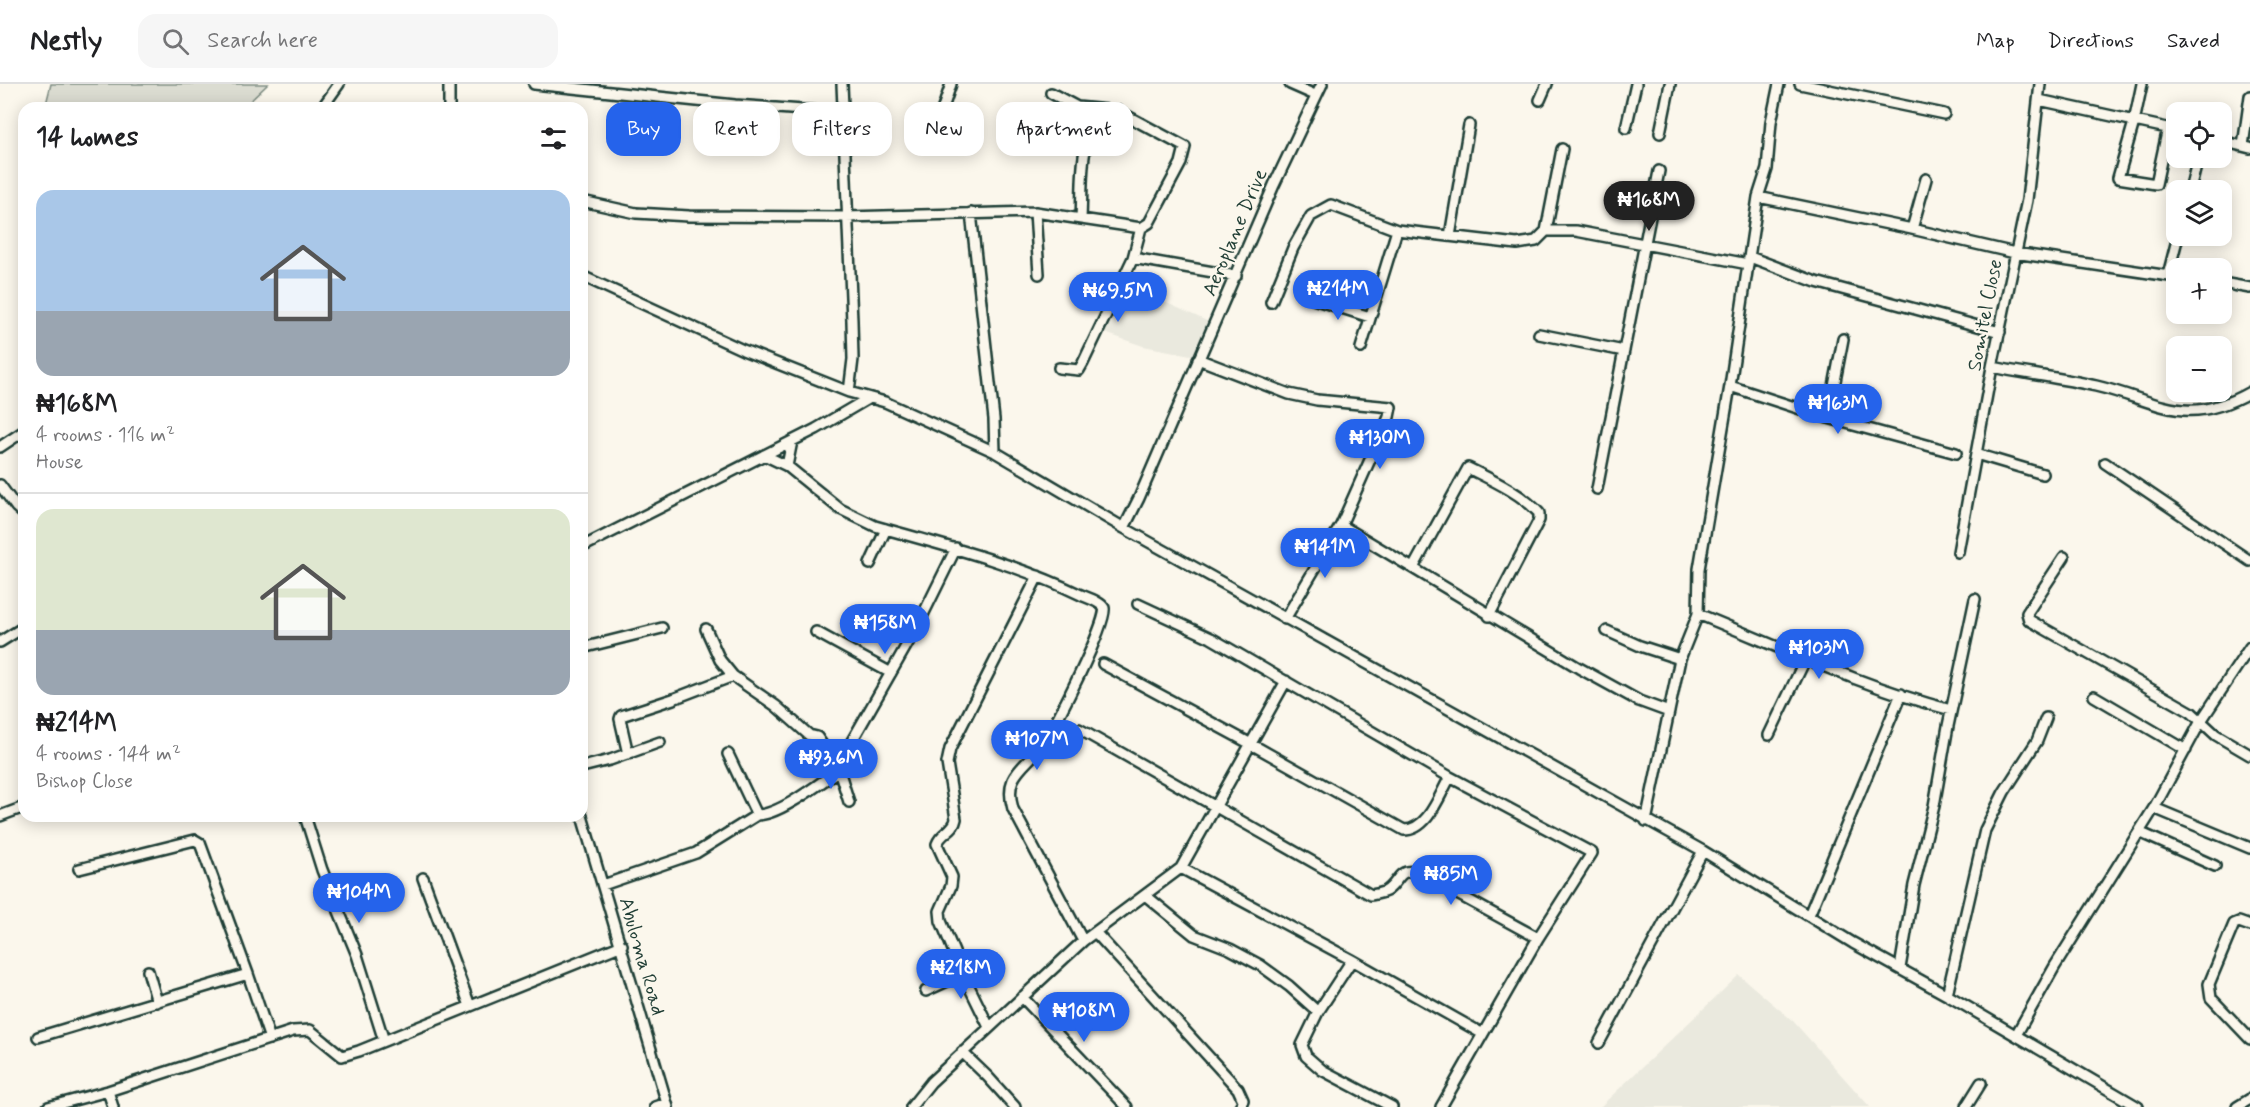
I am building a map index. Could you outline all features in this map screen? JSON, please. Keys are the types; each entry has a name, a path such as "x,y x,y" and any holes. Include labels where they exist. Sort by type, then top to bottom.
{"street":[{"path":"326,102 339,84"},
{"path":"449,84 449,102"},
{"path":"534,84 792,109"},
{"path":"842,84 844,102"},
{"path":"945,102 951,84"},
{"path":"1290,84 1315,95"},
{"name":"Aeroplane Drive","path":"1124,528 1274,185 1322,84"},
{"path":"1540,100 1547,84"},
{"path":"1626,128 1636,84"},
{"path":"1660,133 1670,84"},
{"path":"1646,821 1680,659 1698,614 1699,568 1730,386 1758,197 1767,169 1771,122 1779,84"},
{"path":"1800,84 1944,114"},
{"name":"Somitel Close","path":"1958,552 2029,184 2032,138 2040,84"},
{"path":"2142,84 2118,178 2156,184 2166,150"},
{"path":"1051,93 1068,102"},
{"path":"2232,143 2247,147 2250,96"},
{"path":"2039,100 2166,128"},
{"path":"1059,368 1079,370 1112,307 1133,258 1142,228 1149,223 1181,163 1185,147 1133,119"},
{"path":"1450,236 1469,125"},
{"path":"1271,302 1293,248 1311,216 1331,205 1397,230 1517,244 1536,241 1546,231 1562,149"},
{"path":"845,156 853,359 849,392"},
{"path":"1081,219 1084,156"},
{"path":"1597,489 1659,171"},
{"path":"1911,229 1926,178"},
{"path":"1758,197 2015,253 2166,275"},
{"path":"588,202 636,213 846,217 1035,212 1142,228"},
{"path":"1035,212 1039,274"},
{"path":"970,213 996,452"},
{"path":"1361,348 1397,230"},
{"path":"1546,231 1576,231 1645,245 1749,260 1816,282 2000,332"},
{"path":"1133,258 1236,276"},
{"path":"588,279 743,350 849,392 885,402 996,452 1285,619 1703,851 1853,943 2139,1107"},
{"path":"2232,285 2250,288"},
{"path":"1313,299 1370,317"},
{"path":"1539,334 1624,351"},
{"path":"1828,418 1843,339"},
{"path":"1198,359 1289,394 1317,400 1391,407 1389,417 1341,525 1285,619"},
{"path":"1992,367 2097,386 2169,410 2192,411 2230,403 2250,392"},
{"path":"1730,386 1828,418 1956,453"},
{"path":"588,544 816,429 869,398"},
{"path":"0,447 18,435"},
{"path":"787,466 792,441"},
{"path":"1976,454 2043,474"},
{"path":"764,455 787,466 840,509 858,519 1011,565 1100,604 1104,608 1105,614 1098,633 1058,718 1044,743 1011,782 1009,793 1013,808 1083,941"},
{"path":"2105,463 2250,561"},
{"path":"1413,568 1468,468 1500,484 1536,509 1539,513 1539,520 1490,616"},
{"path":"0,485 18,509"},
{"path":"1341,525 1608,685 1639,701 1669,712"},
{"path":"870,564 886,529"},
{"path":"603,885 696,853 758,815 764,815 799,798 839,770 840,762 916,627 956,548"},
{"path":"2064,556 2027,613 2029,620 2191,712 2216,735 2250,755"},
{"path":"989,1027 963,974 941,921 940,911 951,886 952,877 937,844 943,834 955,824 956,819 947,763 950,749 1038,576"},
{"path":"1900,968 1914,885 1934,806 1975,599"},
{"path":"1138,604 1211,638 1450,777 1592,853 1538,938 1441,1107"},
{"path":"1698,614 1771,643 1805,660 1919,702 1952,710"},
{"path":"588,646 662,628"},
{"path":"706,628 720,660 733,676 776,706 809,735 817,737 839,770 849,802"},
{"path":"0,642 18,631"},
{"path":"1607,631 1640,646 1680,659"},
{"path":"816,632 891,673"},
{"path":"2016,1035 2055,966 2154,808 2201,721 2250,647"},
{"path":"1769,735 1805,660"},
{"path":"1103,664 1404,830 1413,830 1425,821 1450,777"},
{"path":"628,754 621,716 733,676"},
{"path":"916,1105 930,1082 1083,941 1181,868 1286,681"},
{"path":"1809,915 1901,694"},
{"path":"2094,696 2186,750"},
{"path":"1947,995 1985,830 2004,792 2037,741 2046,718"},
{"path":"1078,729 1371,895 1384,892 1401,874 1409,870 1419,873 1538,938"},
{"path":"588,765 660,742"},
{"path":"728,754 758,815"},
{"path":"2154,808 2250,848"},
{"path":"0,816 18,809"},
{"path":"307,822 322,870 357,955 384,1041"},
{"name":"Abuloma Road","path":"584,822 668,1105"},
{"path":"2139,832 2215,866"},
{"path":"79,869 195,840 200,843 270,1039"},
{"path":"1599,1043 1703,851"},
{"path":"1181,868 1483,1034"},
{"path":"423,878 470,1006"},
{"path":"1145,895 1194,935 1230,949 1260,965 1289,986 1318,1012"},
{"path":"2250,926 2239,922 2234,924 2209,984 2211,998 2250,1039"},
{"path":"1095,932 1238,1089 1244,1100 1240,1107"},
{"path":"48,1107 108,1091 293,1031 310,1030 342,1056 622,945"},
{"path":"1352,960 1318,1012 1302,1045 1306,1056 1323,1070 1392,1107"},
{"path":"148,971 157,1002"},
{"path":"38,1037 248,974"},
{"path":"926,992 963,974"},
{"path":"1022,997 1127,1107"},
{"path":"962,1052 1015,1107"},
{"path":"1966,1107 1981,1083"},
{"path":"108,1091 113,1107"},
{"path":"2236,1107 2250,1099"},
{"path":"655,1107 668,1105"}],"shaded area":[{"path":"51,84 268,84 249,102 46,102"},
{"path":"1123,289 1144,299 1147,294 1209,322 1196,356 1143,346 1105,333"},
{"path":"1739,975 1793,1021 1870,1107 1600,1107"}]}
